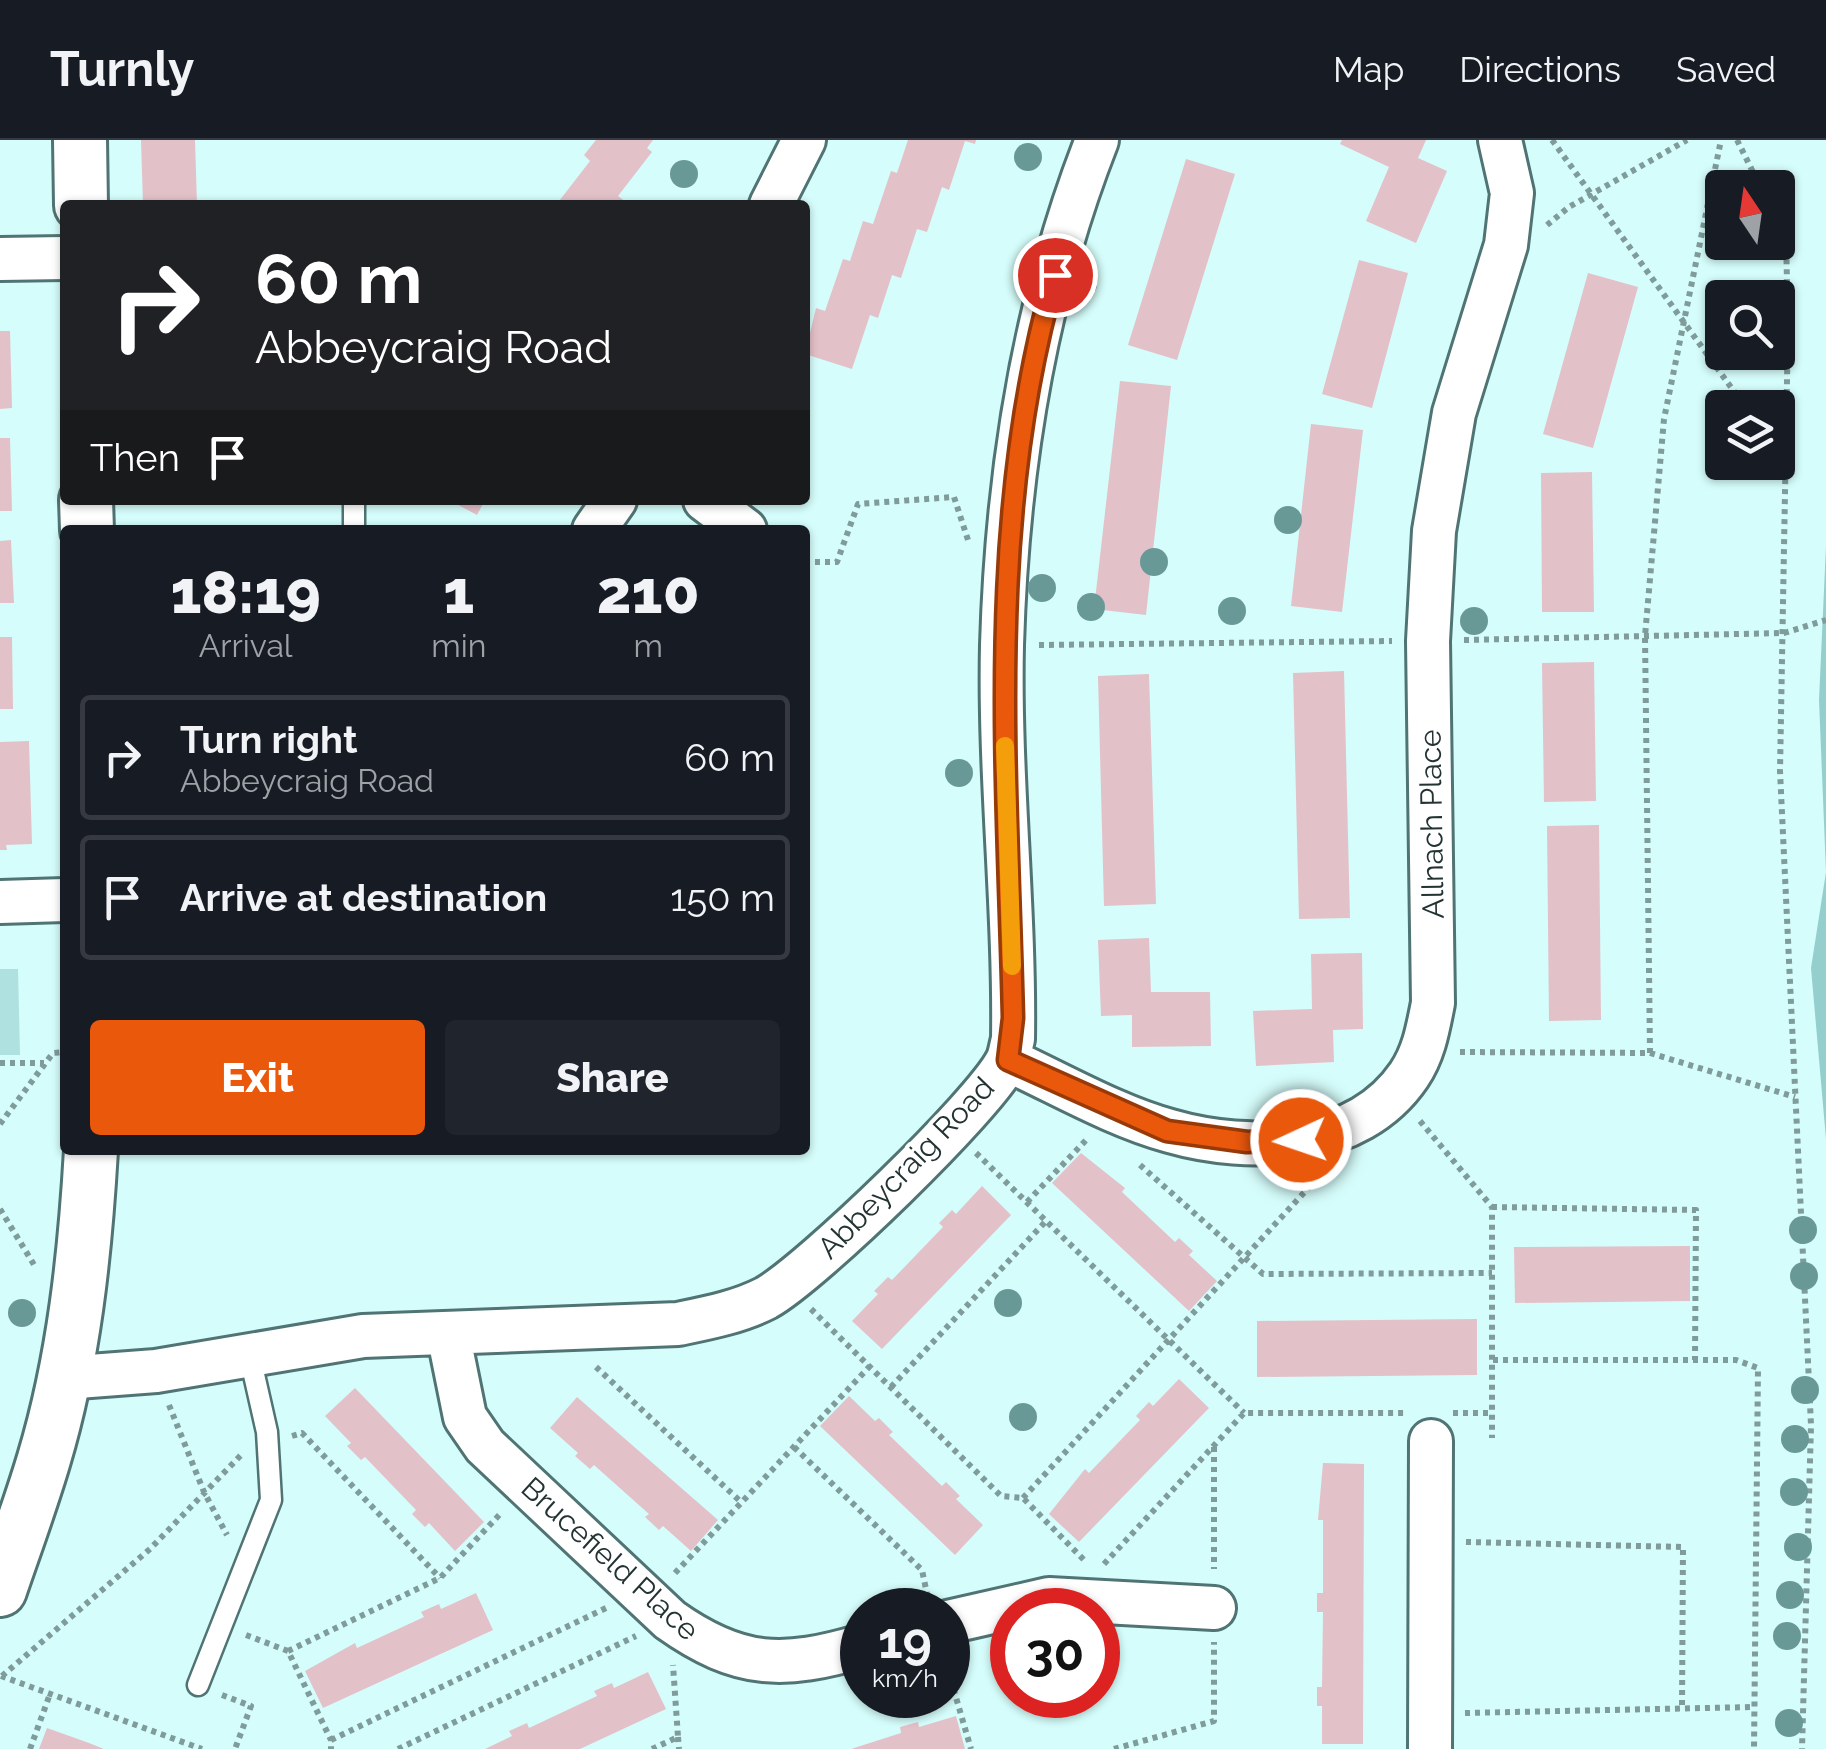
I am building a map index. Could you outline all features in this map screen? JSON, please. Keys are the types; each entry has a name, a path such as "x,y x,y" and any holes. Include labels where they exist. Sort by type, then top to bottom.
{"street":[{"path":"80,140 81,200"},
{"path":"774,200 804,140"},
{"name":"Abbeycraig Road","path":"64,1378 156,1371 363,1336 678,1324 726,1314 766,1298 811,1265 950,1128 1008,1060 1013,1018 1002,646 1018,436 1045,309 1096,140"},
{"name":"Allnach Place","path":"1008,1060 1167,1131 1247,1142 1320,1136 1362,1120 1396,1093 1426,1042 1434,1002 1435,940 1428,641 1434,531 1454,413 1506,245 1512,193 1500,140"},
{"path":"0,259 60,258"},
{"path":"711,505 738,525"},
{"path":"0,902 60,900"},
{"path":"0,1590 45,1458 64,1378 86,1250 92,1155"},
{"name":"Brucefield Place","path":"448,1332 466,1417 486,1446 655,1606 703,1644 739,1658 778,1664 810,1662 840,1653"},
{"path":"1428,1422 1430,1731"},
{"path":"970,1617 1049,1599 1214,1608"}],"lane":[{"path":"198,1685 271,1500 268,1442 250,1357"}],"path":[{"path":"1552,140 1733,390"},
{"path":"1506,245 1534,236 1593,194 1687,140"},
{"path":"1650,1052 1645,636 1664,418 1721,140"},
{"path":"1737,140 1752,170"},
{"path":"1786,260 1786,390"},
{"path":"1786,480 1780,771 1811,1425 1802,1749"},
{"path":"810,562 837,562 858,504 954,496 972,552"},
{"path":"1002,646 1784,633 1826,620"},
{"path":"1426,1042 1471,1056 1650,1052 1795,1097"},
{"path":"0,1124 53,1053 60,1052"},
{"path":"0,1063 45,1063"},
{"path":"1396,1093 1492,1207 1492,1438"},
{"path":"1027,1202 1117,1109"},
{"path":"950,1128 1244,1413 1428,1422 1492,1413"},
{"path":"1022,1498 1323,1175 1320,1136"},
{"path":"1128,1154 1263,1274 1492,1274"},
{"path":"1492,1207 1696,1210 1695,1360"},
{"path":"0,1209 46,1284 78,1296"},
{"path":"890,1387 1046,1221"},
{"path":"786,1283 1001,1496 1022,1498 1096,1572 1244,1413"},
{"path":"555,1329 742,1502"},
{"path":"1493,1360 1695,1360 1748,1362 1758,1368 1754,1749"},
{"path":"398,1749 655,1606 675,1573 870,1366"},
{"path":"156,1371 204,1492 230,1540 252,1550"},
{"path":"202,1749 1,1676 150,1548 247,1448 302,1433 440,1578"},
{"path":"794,1447 922,1570 926,1588"},
{"path":"288,1651 440,1578 527,1485"},
{"path":"1431,1542 1683,1547 1682,1708"},
{"path":"655,1606 679,1749"},
{"path":"331,1740 655,1606"},
{"path":"222,1626 288,1651 331,1740 331,1749"},
{"path":"198,1685 252,1706 235,1749"},
{"path":"30,1749 50,1694"},
{"path":"1430,1731 1682,1708 1753,1707"},
{"path":"961,1718 970,1749"},
{"path":"652,1749 678,1737"}],"shaded area":[{"path":"1826,546 1826,872 1819,700"},
{"path":"1826,872 1826,1139 1811,968"},
{"path":"0,969 18,969 20,1055 0,1055"}],"building":[{"path":"141,140 195,140 197,200 143,200"},
{"path":"596,140 653,140 647,148 652,152 618,196 623,200 560,200 590,161 584,155"},
{"path":"908,140 976,140 975,144 965,141 949,190 942,187 927,232 917,229 901,278 892,275 878,318 870,315 852,369 810,356 816,308 825,311 843,259 850,261 863,221 873,224 891,171 897,173"},
{"path":"1342,140 1426,140 1418,158 1447,171 1416,243 1366,221 1389,167 1340,144"},
{"path":"1186,159 1235,174 1177,360 1128,345"},
{"path":"1359,260 1408,273 1372,408 1322,394"},
{"path":"1588,273 1638,287 1593,448 1543,434"},
{"path":"0,331 10,331 12,408 0,409"},
{"path":"1120,381 1171,386 1146,615 1094,609"},
{"path":"1311,424 1363,430 1342,612 1291,606"},
{"path":"0,438 10,438 12,511 0,511"},
{"path":"1592,472 1594,612 1542,612 1541,473"},
{"path":"458,505 482,505 477,515"},
{"path":"11,540 14,603 0,603 0,541"},
{"path":"0,637 12,637 13,709 0,709"},
{"path":"1594,662 1596,801 1544,802 1542,663"},
{"path":"1344,671 1350,918 1299,919 1293,673"},
{"path":"1149,674 1156,904 1104,906 1098,676"},
{"path":"29,741 32,844 6,845 7,850 0,850 0,742"},
{"path":"1599,825 1601,1020 1549,1021 1547,826"},
{"path":"1149,938 1151,992 1210,992 1211,1046 1132,1047 1132,1015 1101,1016 1098,940"},
{"path":"1362,953 1363,1029 1333,1030 1334,1062 1256,1066 1253,1011 1312,1009 1311,954"},
{"path":"1081,1153 1125,1188 1122,1192 1175,1242 1179,1238 1193,1251 1189,1255 1217,1281 1189,1311 1052,1183"},
{"path":"982,1186 1011,1215 882,1349 852,1321 878,1294 874,1291 888,1277 892,1280 943,1227 939,1223 952,1210 956,1214"},
{"path":"1690,1246 1690,1301 1515,1303 1514,1247"},
{"path":"1477,1319 1477,1375 1257,1377 1257,1321"},
{"path":"1179,1379 1209,1408 1079,1542 1049,1514 1085,1469 1089,1473 1140,1420 1136,1416 1149,1402 1153,1406"},
{"path":"355,1388 484,1522 455,1551 429,1523 425,1527 412,1514 416,1510 365,1457 361,1460 347,1446 351,1443 325,1416"},
{"path":"849,1396 875,1421 879,1418 893,1432 889,1435 942,1486 946,1482 960,1496 956,1499 983,1525 955,1555 820,1426"},
{"path":"577,1397 718,1520 691,1551 663,1526 659,1530 645,1517 649,1514 594,1465 590,1469 575,1456 578,1453 550,1428"},
{"path":"1323,1463 1364,1464 1363,1744 1322,1744 1322,1706 1317,1706 1317,1687 1322,1687 1323,1612 1317,1612 1317,1593 1323,1593 1323,1520 1318,1520"},
{"path":"476,1593 493,1630 323,1708 305,1671 355,1643 357,1648 424,1617 421,1612 439,1604 441,1609"},
{"path":"648,1672 666,1709 580,1749 485,1749 512,1736 509,1731 527,1723 529,1728 597,1696 594,1691 612,1683 614,1688"},
{"path":"957,1718 965,1749 851,1749 901,1733 900,1727 918,1722 919,1727"},
{"path":"47,1728 89,1743 104,1749 39,1749"}],"slow traffic":[{"path":"1005,746 1012,966"}],"route":[{"path":"1055,275 1018,436 1002,646 1013,1018 1008,1060 1167,1131 1247,1142 1301,1140"}]}
